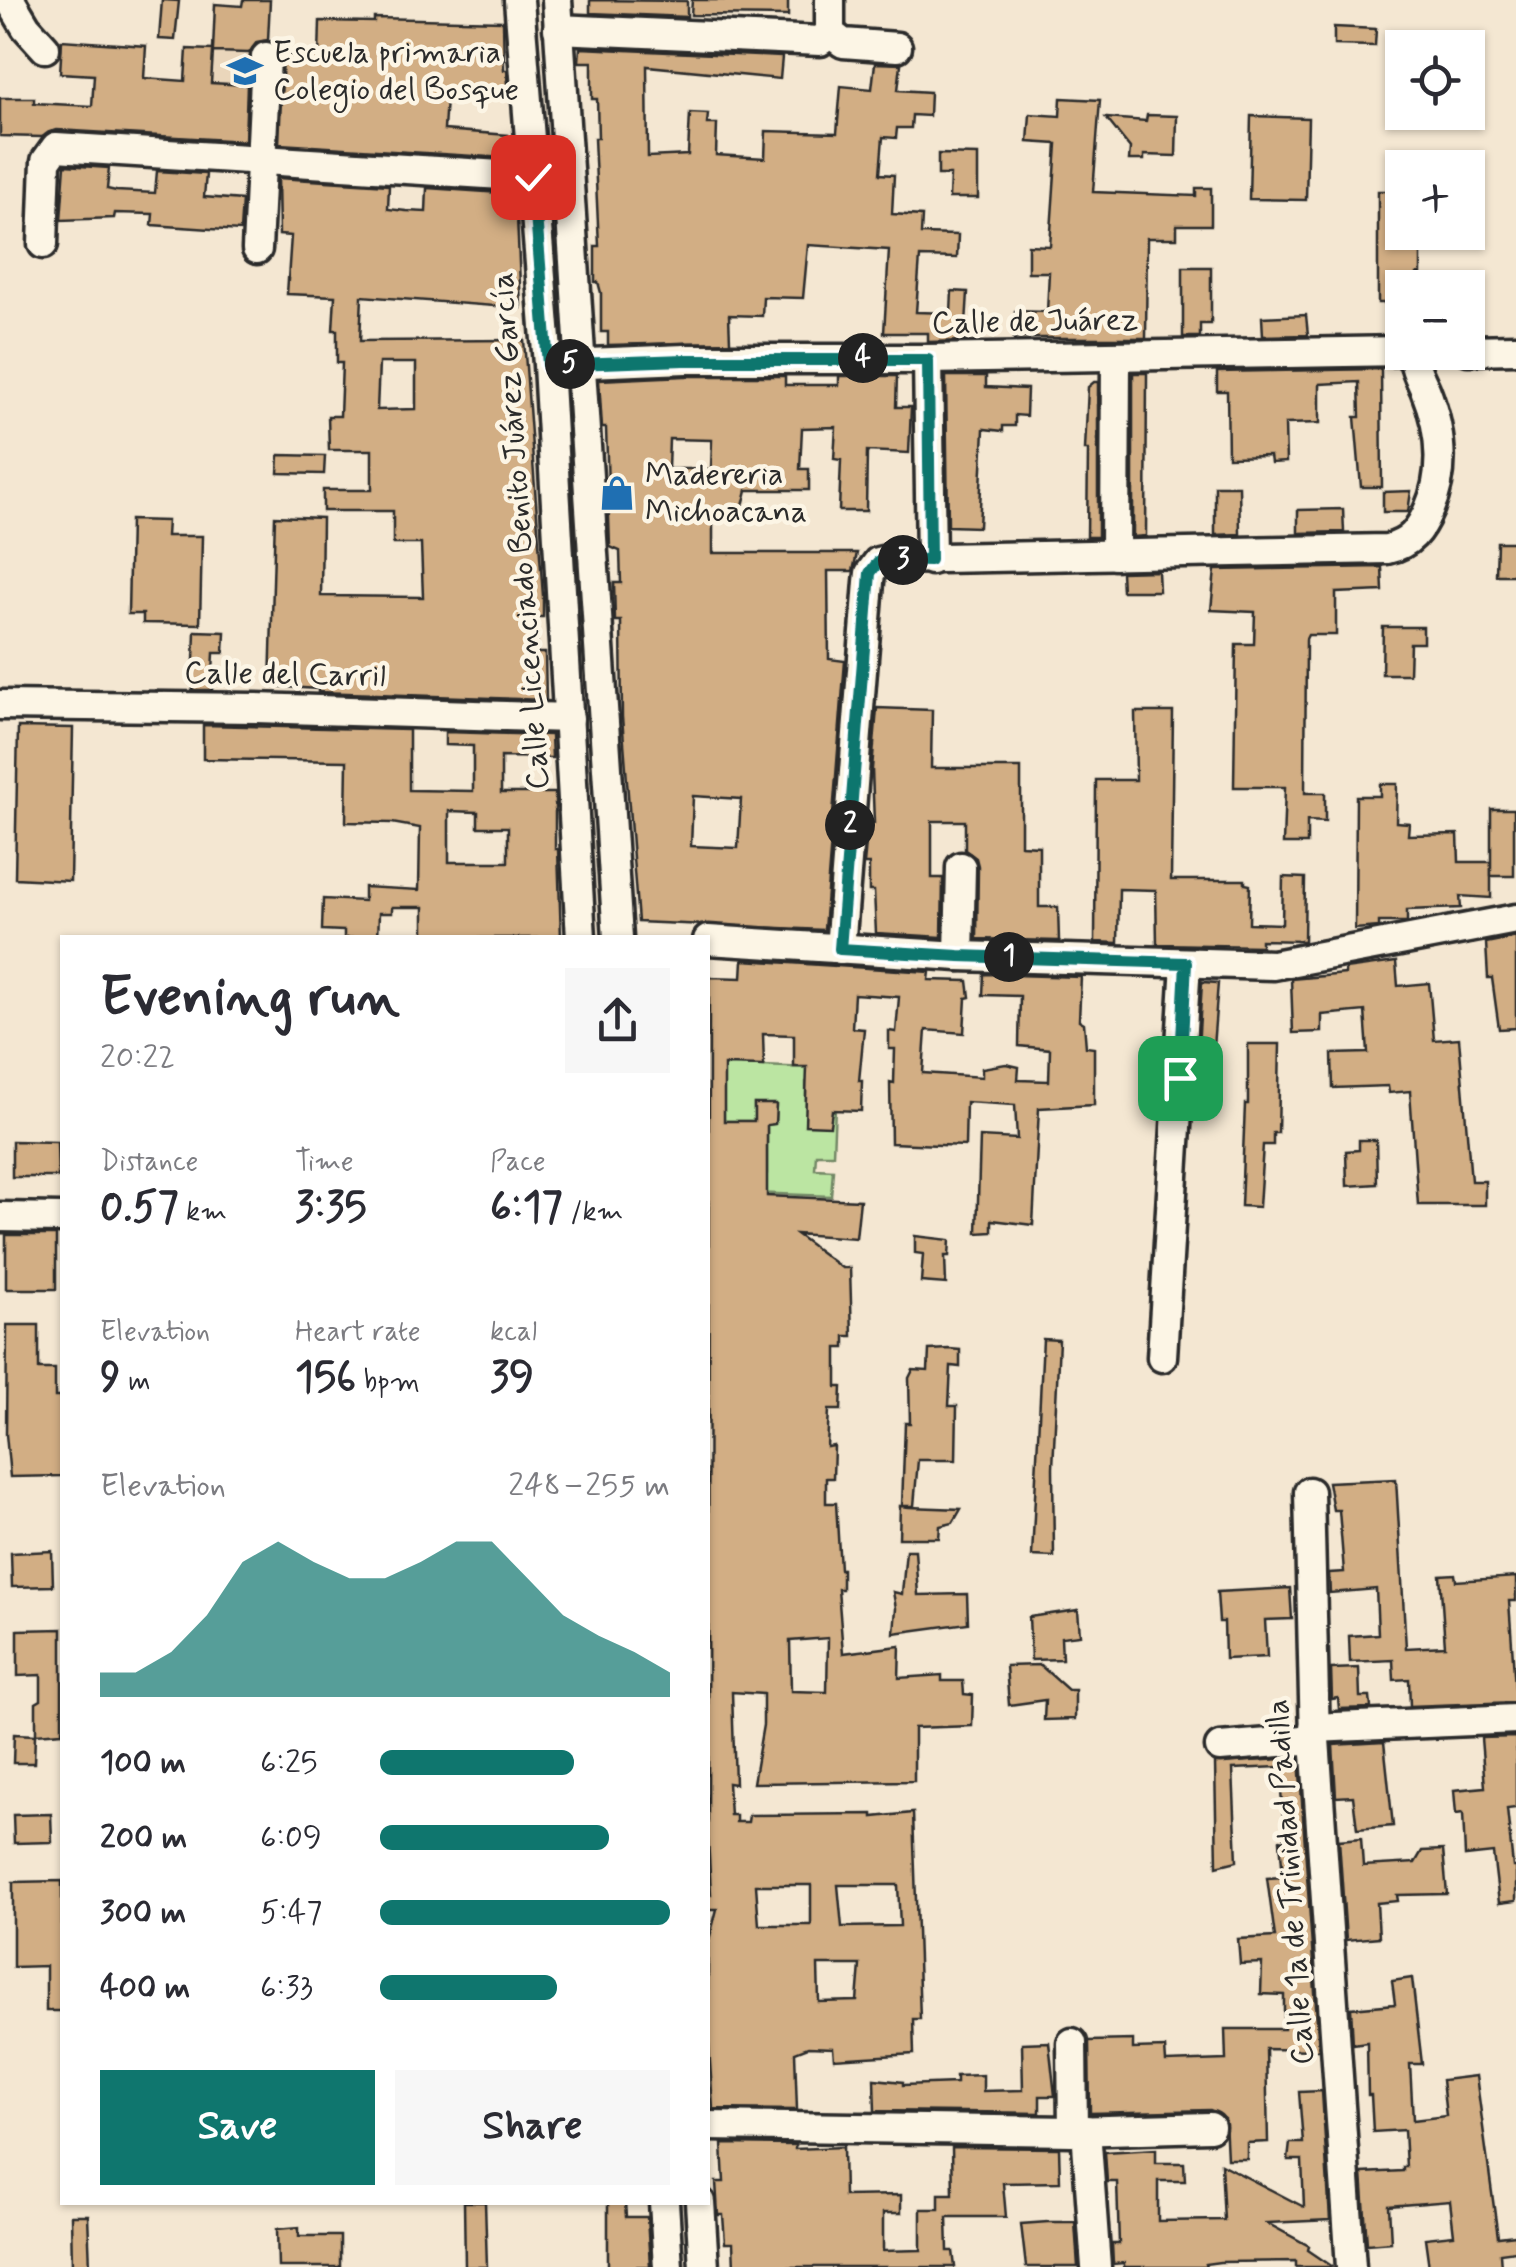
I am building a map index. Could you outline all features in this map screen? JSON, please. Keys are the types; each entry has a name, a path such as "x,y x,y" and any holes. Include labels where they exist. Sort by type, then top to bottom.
{"street":[{"name":"Calle Licenciado Benito Juárez García","path":"519,0 548,365 581,935"},
{"path":"556,0 618,935"},
{"path":"558,29 820,42 830,33 830,0"},
{"path":"7,8 44,48"},
{"path":"830,33 844,43 897,47"},
{"path":"257,249 266,57"},
{"path":"44,244 46,161 56,147 533,177"},
{"path":"1485,350 1516,349"},
{"name":"Calle de Juárez","path":"548,365 702,359 928,360 1385,350"},
{"path":"1115,555 1116,356"},
{"path":"928,360 930,560"},
{"path":"840,949 870,573 878,562 1404,546 1423,524 1440,485 1440,439 1416,370"},
{"name":"Calle del Carril","path":"0,705 569,718"},
{"path":"959,956 961,868"},
{"path":"710,940 959,956 1272,965 1516,919"},
{"path":"1162,1356 1186,963"},
{"path":"0,1217 60,1218"},
{"name":"Calle 1a de Trinidad Padilla","path":"1309,1492 1315,1734 1351,2267"},
{"path":"1220,1746 1315,1734 1516,1719"},
{"path":"1072,2043 1096,2267"},
{"path":"710,2126 1080,2130 1210,2127"},
{"path":"664,2205 668,2267"},
{"path":"700,2205 704,2267"}],"shaded area":[{"path":"214,51 258,53 256,85 211,82"}],"green space":[{"path":"723,1050 741,1065 833,1069 806,1082 806,1105 835,1107 833,1154 816,1154 815,1169 833,1170 831,1196 748,1193 767,1174 767,1125 775,1124 776,1105 754,1104 754,1125 750,1121 724,1121"}],"building":[{"path":"162,0 179,1 175,40 159,39"},
{"path":"243,0 270,0 268,40 257,42 249,53 213,52 211,83 247,85 245,141 57,130 42,137 0,136 0,98 92,106 94,75 60,73 62,40 146,46 144,78 185,81 187,49 213,50 215,4 242,6"},
{"path":"590,0 687,1 687,17 590,13"},
{"path":"692,0 788,0 788,16 691,15"},
{"path":"374,18 503,21 509,99 446,97 444,130 508,135 506,158 279,144 283,55 319,57 320,21 374,22"},
{"path":"1334,27 1376,29 1375,46 1334,45"},
{"path":"580,48 782,57 780,79 647,66 648,157 688,155 690,113 708,114 707,124 717,124 716,155 765,158 766,131 837,133 841,86 872,89 875,63 901,64 898,90 930,92 929,116 912,115 911,128 897,128 896,138 883,137 880,174 894,175 892,214 922,216 921,234 958,235 957,258 920,257 916,312 951,313 952,291 968,292 965,341 928,342 928,333 884,333 889,250 808,245 803,298 763,297 762,316 729,315 730,342 608,345 608,332 601,332 601,293 595,282 595,246 599,246 594,138 598,138 597,99 592,99 592,62 579,62"},
{"path":"1061,98 1100,100 1093,192 1196,196 1196,188 1211,188 1211,225 1177,225 1177,238 1147,238 1146,338 1014,338 1015,311 1047,312 1049,272 1028,272 1028,245 1050,246 1057,144 1028,142 1030,114 1060,116"},
{"path":"1147,115 1177,116 1176,156 1144,155 1144,160 1129,160 1130,148 1106,118 1146,121"},
{"path":"1251,116 1308,118 1306,200 1249,199"},
{"path":"938,154 978,155 978,198 949,198 950,175 938,175"},
{"path":"65,165 109,168 107,189 116,191 155,193 157,171 206,174 204,197 242,200 240,231 152,225 153,214 115,213 114,218 61,220"},
{"path":"278,178 389,185 388,209 406,211 426,212 427,188 516,194 521,308 362,296 360,341 524,340 543,596 543,617 537,617 537,653 545,653 546,700 318,692 270,686 275,516 322,518 321,596 423,597 421,544 393,544 393,511 323,511 323,490 372,490 372,450 329,450 328,416 340,416 342,363 337,363 337,330 333,330 335,296 287,294 291,236 279,235","holes":["379,363 416,363 416,409 377,410"]},
{"path":"1378,191 1385,191 1385,250 1421,250 1421,270 1385,270 1385,303 1378,303"},
{"path":"1183,267 1211,267 1211,324 1200,324 1200,337 1183,337"},
{"path":"1306,315 1308,335 1263,336 1262,317"},
{"path":"1381,369 1382,487 1361,487 1355,417 1360,417 1359,382 1320,384 1320,423 1285,424 1286,462 1271,463 1270,456 1228,457 1227,391 1217,391 1217,372"},
{"path":"1133,373 1147,373 1146,536 1133,537"},
{"path":"785,376 785,385 839,385 839,376 897,376 896,407 911,407 909,453 867,451 866,511 839,511 841,460 834,459 836,427 802,428 800,469 809,469 809,490 747,490 742,510 713,510 713,553 857,553 853,571 828,571 829,659 845,661 824,930 638,922 622,717 621,621 615,621 614,583 621,583 620,551 610,547 606,428 602,428 599,380","holes":["669,439 712,440 711,469 668,469","693,796 741,799 738,848 691,846"]},
{"path":"946,376 986,376 986,387 1027,389 1026,416 1015,415 1015,426 1003,426 1003,431 984,429 979,527 948,526"},
{"path":"1098,382 1098,537 1087,537 1085,450 1088,387"},
{"path":"279,455 325,456 324,474 278,473"},
{"path":"1215,486 1239,486 1240,534 1215,535"},
{"path":"1411,491 1408,512 1383,512 1383,492"},
{"path":"1343,509 1344,532 1298,533 1298,510"},
{"path":"130,520 167,521 166,536 202,536 200,624 143,623 143,614 128,614"},
{"path":"1497,542 1516,542 1516,575 1496,575"},
{"path":"1382,567 1383,591 1336,593 1336,635 1308,635 1306,639 1305,793 1325,793 1325,822 1307,821 1307,844 1283,844 1285,787 1234,787 1236,644 1254,644 1255,612 1211,610 1215,570"},
{"path":"1158,571 1159,591 1122,591 1121,572"},
{"path":"1383,627 1423,627 1423,643 1410,643 1409,674 1382,674"},
{"path":"195,631 225,632 224,653 214,653 212,690 193,690"},
{"path":"877,708 932,710 931,768 1021,768 1021,845 1039,846 1039,907 1058,907 1059,941 977,939 978,866 976,858 965,850 965,821 932,821 932,878 943,878 942,937 876,933 874,891 869,891 869,864 864,864 868,823 874,823 872,769"},
{"path":"1135,712 1173,712 1171,880 1245,880 1250,885 1249,923 1282,924 1283,877 1305,878 1304,941 1261,940 1261,946 1157,944 1156,890 1119,889 1118,943 1095,942 1096,780 1136,780"},
{"path":"203,725 409,730 409,790 473,791 473,746 445,745 445,732 551,735 552,758 501,757 501,793 555,793 561,935 424,935 424,907 392,907 392,913 379,913 378,935 344,935 344,931 322,930 323,899 364,901 364,887 419,890 420,828 346,822 347,761 203,759","holes":["449,811 478,812 478,827 508,827 508,862 449,862"]},
{"path":"18,727 73,728 70,881 15,878"},
{"path":"1380,784 1397,784 1396,822 1409,823 1408,835 1458,834 1459,862 1491,862 1491,898 1460,896 1461,908 1407,910 1407,922 1379,922 1379,927 1355,929 1356,796 1380,796"},
{"path":"1491,809 1514,809 1514,876 1491,876"},
{"path":"1516,937 1516,1028 1499,1029 1492,978 1488,978 1486,943"},
{"path":"743,960 930,972 929,980 968,981 970,997 966,998 964,1033 926,1030 923,1073 982,1077 982,1068 1006,1064 1019,1067 1018,1080 1049,1081 1050,1049 1019,1046 1020,996 983,995 984,974 1081,977 1079,1020 1084,1023 1086,1047 1094,1048 1094,1105 1039,1108 1033,1225 992,1220 992,1232 977,1233 980,1137 1017,1139 1015,1105 966,1102 965,1146 891,1143 890,1082 894,1083 895,1049 889,1049 889,1031 896,1032 899,997 854,994 852,1028 864,1029 859,1081 861,1111 832,1110 830,1126 805,1125 807,1067 794,1067 794,1035 763,1034 764,1066 724,1065 724,1121 754,1121 754,1104 776,1104 775,1124 767,1125 767,1196 860,1200 856,1238 796,1234 842,1268 850,1268 852,1336 845,1336 845,1348 837,1348 841,1410 829,1410 827,1447 834,1446 833,1478 826,1478 826,1503 836,1503 843,1653 900,1646 899,1678 942,1675 942,1681 963,1681 964,1694 973,1695 972,1726 914,1728 914,1781 753,1783 763,1725 763,1694 732,1692 735,1784 728,1783 730,1815 736,1815 736,1822 748,1822 749,1815 873,1817 913,1813 920,2019 913,2019 914,2054 834,2059 833,2048 808,2047 795,2052 797,2110 713,2109 710,1936 717,1909 710,1909 710,977 742,978","holes":["828,1638 827,1692 791,1691 790,1641","756,1885 811,1885 811,1925 759,1925","838,1885 898,1885 900,1926 842,1927","818,1965 860,1965 857,2001 819,2002"]},
{"path":"1396,962 1398,986 1429,983 1434,1040 1459,1038 1471,1181 1485,1181 1485,1205 1418,1205 1410,1091 1389,1093 1388,1086 1333,1088 1332,1054 1368,1053 1365,1011 1322,1015 1322,1032 1293,1033 1291,979 1345,974 1345,969"},
{"path":"1202,982 1218,983 1209,1099 1195,1098"},
{"path":"1248,1044 1280,1044 1278,1133 1273,1133 1273,1145 1263,1145 1259,1207 1241,1206"},
{"path":"1359,1140 1376,1140 1377,1184 1347,1186 1346,1151 1359,1150"},
{"path":"12,1141 57,1142 58,1177 12,1177"},
{"path":"6,1235 56,1235 56,1289 6,1289"},
{"path":"915,1236 950,1240 949,1256 945,1256 946,1284 921,1282 923,1254 915,1253"},
{"path":"7,1325 39,1325 39,1369 55,1369 55,1397 60,1397 60,1476 10,1477 6,1434"},
{"path":"1043,1339 1059,1340 1053,1468 1054,1557 1032,1556"},
{"path":"929,1350 960,1350 960,1367 951,1366 949,1406 957,1406 956,1460 918,1460 914,1506 902,1506 905,1423 910,1423 909,1378 913,1370 928,1371"},
{"path":"1396,1479 1406,1648 1445,1646 1440,1575 1455,1574 1456,1581 1516,1577 1516,1601 1509,1601 1516,1702 1410,1706 1409,1679 1394,1680 1393,1660 1350,1662 1349,1636 1378,1634 1376,1589 1330,1593 1329,1573 1344,1572 1339,1510 1333,1510 1328,1482"},
{"path":"900,1506 961,1509 953,1523 940,1526 939,1538 899,1538"},
{"path":"906,1550 915,1550 918,1595 967,1594 968,1623 894,1633 893,1592 902,1594"},
{"path":"52,1551 53,1586 12,1587 11,1553"},
{"path":"1290,1588 1292,1619 1265,1620 1267,1657 1225,1659 1224,1622 1219,1622 1217,1592"},
{"path":"1078,1610 1080,1635 1061,1637 1062,1659 1031,1660 1029,1617"},
{"path":"60,1629 60,1732 36,1734 41,1675 18,1676 18,1630"},
{"path":"1040,1665 1068,1690 1075,1690 1075,1719 1044,1720 1045,1700 1009,1705 1006,1666"},
{"path":"1359,1668 1360,1697 1370,1697 1371,1708 1339,1709 1338,1698 1332,1699 1331,1669"},
{"path":"14,1734 35,1735 34,1763 13,1763"},
{"path":"1516,1737 1516,1808 1507,1809 1516,1867 1516,1901 1499,1903 1493,1853 1465,1856 1463,1813 1456,1814 1454,1790 1485,1787 1481,1738"},
{"path":"1384,1742 1393,1826 1357,1829 1353,1796 1336,1797 1333,1745"},
{"path":"1299,1758 1319,2050 1266,2049 1268,2142 1247,2143 1247,2159 1227,2159 1225,2119 1210,2110 1090,2113 1089,2041 1133,2040 1133,2049 1165,2048 1166,2062 1226,2060 1225,2029 1284,2029 1284,1995 1261,1994 1262,1963 1240,1964 1238,1939 1275,1937 1267,1878 1283,1877 1280,1840 1285,1841 1279,1767 1233,1769 1237,1861 1217,1866 1215,1763"},
{"path":"51,1814 52,1842 14,1843 13,1815"},
{"path":"1361,1838 1363,1866 1415,1863 1422,1851 1443,1850 1447,1894 1397,1895 1398,1901 1377,1903 1379,1937 1346,1940 1339,1840"},
{"path":"60,1881 60,2011 46,2011 46,1966 13,1967 13,1882"},
{"path":"1412,1978 1422,2064 1410,2064 1413,2120 1446,2116 1442,2080 1476,2076 1498,2237 1516,2235 1516,2251 1500,2253 1501,2267 1429,2267 1425,2238 1454,2235 1450,2201 1389,2206 1391,2242 1367,2244 1362,2173 1403,2171 1404,2130 1373,2132 1367,2042 1353,2044 1351,2008 1395,2004 1392,1981"},
{"path":"1049,2042 1055,2096 1040,2096 1040,2113 875,2111 874,2079 903,2085 956,2083 956,2076 983,2075 983,2091 1023,2090 1022,2043"},
{"path":"1322,2091 1330,2220 1267,2223 1309,2246 1308,2250 1333,2267 1296,2267 1296,2261 1220,2262 1205,2264 1206,2267 1113,2264 1112,2244 1119,2244 1117,2182 1107,2182 1105,2152 1156,2149 1156,2163 1184,2163 1185,2181 1158,2181 1158,2221 1224,2220 1221,2164 1304,2207 1302,2160 1288,2160 1290,2143 1303,2143 1299,2092"},
{"path":"722,2144 795,2145 795,2149 843,2147 844,2196 901,2195 901,2213 883,2213 883,2251 921,2250 921,2209 939,2209 939,2194 953,2194 952,2147 1059,2148 1060,2182 1003,2183 1006,2217 947,2217 948,2251 953,2251 955,2267 734,2267 733,2243 725,2243 723,2215 718,2215 716,2182 724,2182"},
{"path":"464,2205 485,2205 487,2267 465,2267"},
{"path":"608,2205 625,2205 626,2217 647,2217 650,2266 608,2267"},
{"path":"71,2215 88,2215 90,2267 72,2267"},
{"path":"1075,2222 1078,2267 1026,2267 1021,2224"},
{"path":"299,2227 299,2236 340,2236 340,2267 278,2267 277,2229"}],"place":[{"name":"Escuela primaria Colegio del Bosque","path":"245,71"},
{"name":"Madereria Michoacana","path":"617,493"}],"route":[{"path":"533,177 548,365 684,360 928,360 930,560 891,559 878,562 870,573 840,949 1186,963 1180,1078"}]}
